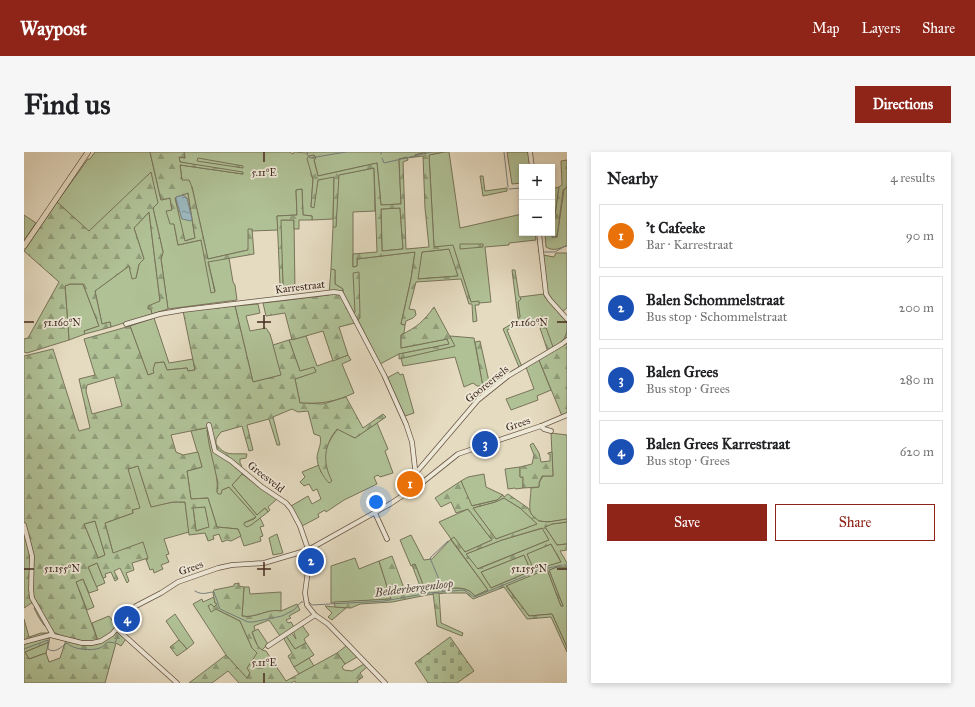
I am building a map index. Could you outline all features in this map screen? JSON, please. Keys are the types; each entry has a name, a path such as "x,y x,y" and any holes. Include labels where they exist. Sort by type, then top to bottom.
{"main road":[{"path":"24,246 88,152"}],"street":[{"path":"530,152 532,164"},
{"path":"539,236 546,294 567,319"},
{"name":"Karrestraat","path":"126,324 160,314 182,310 338,292 343,296 355,318 400,407 410,436 417,486"},
{"name":"Gooreersels","path":"415,474 478,400 508,376 567,340"},
{"name":"Grees","path":"24,642 48,635 74,641 92,643 106,639 117,629 136,606 178,582 218,568 232,565 264,563 308,550 375,513 417,486 458,454 541,426 567,415"},
{"name":"Greesveld","path":"209,425 215,451 243,470 262,487 289,507 298,522 310,557 305,600 315,615"},
{"path":"541,426 544,429 551,431"},
{"path":"375,513 387,539"},
{"path":"24,525 32,556 32,598 53,635"},
{"path":"268,646 315,615 328,624 385,683"},
{"path":"117,629 177,683"}],"green space":[{"path":"95,152 150,152 161,200 170,198 172,211 167,211 174,224 178,245 201,240 215,291 208,261 229,258 237,300 168,309 161,259 163,252 153,208 151,173 89,232 57,202 88,159 90,159"},
{"path":"150,152 184,152 185,158 179,157 180,162 243,172 243,174 180,165 182,180 189,180 192,187 208,259 248,250 248,229 252,229 254,254 208,262 215,292 211,293 201,240 178,245 174,224 170,224 166,211 172,210 170,198 161,200","holes":["188,193 195,238 185,241 175,198"]},
{"path":"184,152 290,152 293,154 294,152 425,152 415,155 415,157 399,159 401,204 381,205 377,163 318,176 314,155 311,175 313,179 311,207 318,180 334,176 333,219 312,220 312,216 303,215 302,189 296,190 297,215 277,216 278,230 252,231 252,229 248,250 208,259 192,187 182,180 180,165 243,174 180,162 179,157 185,158"},
{"path":"427,152 444,152 429,155 434,247 453,245 471,302 479,301 479,305 475,305 477,321 473,322 472,304 469,304 461,279 416,282 409,309 415,310 416,315 406,321 405,325 401,324 411,279 415,252 357,259 357,266 353,267 353,254 377,252 374,168 339,175 336,227 333,227 334,177 318,180 314,208 311,207 313,179 307,159 309,156 314,155 316,158 314,160 318,176 377,163 381,205 401,204 399,159 407,157 408,160 403,162 406,249 429,247 425,208 423,156 415,157 415,155","holes":["400,208 403,249 382,251 381,209","449,249 458,276 418,279 422,252"]},
{"path":"449,152 460,228 519,215 519,236 535,236 536,240 509,243 509,245 485,247 491,302 471,302 453,246 434,247 429,155"},
{"path":"507,152 528,152 530,164 519,164 519,183 512,184"},
{"path":"198,158 243,166 243,168 197,161"},
{"path":"567,160 567,187 563,190 557,237 552,237 555,236 555,216 559,187 562,185 561,161"},
{"path":"374,168 375,211 353,212 353,267 357,266 357,259 415,252 411,279 401,324 405,325 404,333 401,335 401,348 447,339 450,344 399,354 380,364 358,320 360,318 355,312 354,313 343,292 343,289 335,284 335,270 331,269 333,227 336,226 338,175"},
{"path":"151,172 158,203 153,208 163,252 161,259 168,309 152,314 151,309 148,309 148,306 160,301 149,212 134,228 144,259 139,264 136,278 132,279 129,266 95,291 102,324 110,322 111,327 85,334 84,331 99,326 83,284 70,284 65,286 69,340 27,353 24,352 24,339 28,338 59,282 24,251 57,202 89,231"},
{"path":"480,176 483,176 485,191 507,188 507,191 483,196"},
{"path":"559,187 555,216 555,200 555,188"},
{"path":"567,187 567,246 556,249 546,247 545,236 557,237 564,190"},
{"path":"302,189 303,215 312,216 312,220 299,220 299,229 294,229 294,220 281,220 283,285 280,285 277,216 297,215 296,190"},
{"path":"188,193 195,238 184,241 175,197"},
{"path":"400,208 403,249 382,251 381,209"},
{"path":"149,212 160,301 151,309 152,314 111,327 110,322 102,324 95,291 129,266 136,278 139,264 144,259 134,228"},
{"path":"24,215 36,223 24,240"},
{"path":"280,220 294,220 295,292 283,293 283,289 280,289 280,285 283,285"},
{"path":"460,244 483,244 483,247 460,249"},
{"path":"450,249 458,276 417,279 422,252"},
{"path":"556,253 567,253 567,308 562,312 547,294 543,255 554,257"},
{"path":"331,269 335,270 335,284 343,289 342,296 352,315 355,312 353,273 359,272 360,318 355,323 339,327 348,355 333,361 323,331 292,340 285,313 266,316 263,303 329,295"},
{"path":"512,270 515,270 519,296 521,299 518,302 520,317 518,318"},
{"path":"70,284 83,284 99,326 84,331 85,334 69,340 65,286"},
{"path":"544,294 567,322 565,338 561,343 553,348 537,319 520,324 518,318 520,317 518,302 521,299 520,297"},
{"path":"258,304 260,313 246,316 250,331 266,328 270,334 282,375 253,382 235,306"},
{"path":"235,306 253,382 281,375 273,345 289,340 300,371 314,367 316,372 295,379 300,403 323,404 346,397 363,428 383,414 386,417 355,438 337,429 327,447 327,467 332,481 329,483 319,468 317,457 320,436 314,434 308,411 298,412 292,409 273,417 280,445 277,445 269,419 247,425 253,450 249,451 242,426 221,432 216,439 216,444 223,451 229,454 247,454 246,458 240,459 242,466 240,468 243,472 232,485 257,515 265,508 268,512 247,527 244,523 256,517 229,487 222,490 221,494 218,494 217,492 218,483 207,430 210,429 210,427 171,435 176,452 183,455 198,452 202,467 187,471 191,499 208,498 217,527 238,529 241,536 231,541 227,540 222,542 219,534 213,536 214,539 208,541 205,533 189,535 185,502 173,502 151,507 138,466 128,469 140,508 132,510 133,513 105,523 113,553 143,542 148,558 132,563 134,570 126,573 129,581 127,583 120,568 114,571 118,579 115,581 111,572 105,574 106,577 103,578 97,563 88,567 98,590 89,593 83,579 76,582 98,641 84,641 62,636 44,625 34,608 38,605 36,600 24,608 24,356 53,349 79,431 90,428 79,379 95,375 84,339 130,326 148,375 154,373 153,370 155,363 164,362 167,370 187,368 188,371 195,370 183,311","holes":["114,377 122,406 92,414 86,391 87,385","205,507 209,527 196,531 193,508","95,521 105,555 98,558 84,524"]},
{"path":"434,307 455,346 399,359 399,354 449,344 447,339 401,348 401,335 419,324"},
{"path":"542,316 553,347 562,343 548,352 537,319"},
{"path":"154,318 169,363 193,359 195,370 188,371 187,368 167,370 164,362 155,363 154,373 148,375 130,326"},
{"path":"518,320 520,324 507,330 522,367 484,392 475,342 480,341 490,386 519,367 503,329"},
{"path":"567,332 567,339 563,342"},
{"path":"306,336 317,366 348,355 351,360 342,364 354,393 328,402 300,403 295,379 316,371 314,368 300,371 289,340"},
{"path":"450,336 474,338 483,386 477,386 473,383 464,387 455,357 403,366 401,358 454,346"},
{"path":"567,342 567,414 562,416 539,360"},
{"path":"539,360 551,390 537,396 538,400 511,410 506,399 534,389 526,367"},
{"path":"398,372 400,375 403,374 414,413 405,416 387,378"},
{"path":"377,423 388,449 385,451 393,473 380,477 378,475 374,477 377,484 344,500 326,512 325,510 318,514 319,517 302,526 291,506 308,496 312,504 321,499 317,489 313,491 309,484 304,486 300,482 305,477 302,472 319,465 321,472 327,472 324,459 327,447 338,429 355,438"},
{"path":"210,427 210,429 207,430 216,469 217,492 229,487 256,517 244,523 251,525 260,518 264,526 260,527 263,536 260,537 261,541 244,546 238,529 217,527 208,498 191,499 187,471 202,467 191,431"},
{"path":"551,433 567,435 567,519 546,522 540,521 532,516 530,511 530,502 531,488 539,487 539,483 543,476 553,476"},
{"path":"533,443 539,453 541,462 550,461 550,454 548,453 552,452 553,476 542,476 539,487 523,488 523,477 520,477 520,467 532,464 534,455 530,445"},
{"path":"138,466 151,506 173,502 185,502 189,532 164,539 169,554 166,555 169,562 161,565 163,569 154,573 153,569 150,570 146,559 148,559 113,553 105,523 133,513 128,469"},
{"path":"520,467 520,477 523,477 523,488 508,489 505,469"},
{"path":"242,474 277,499 268,507 270,510 268,512 265,508 257,515 232,485"},
{"path":"484,474 486,487 503,495 497,500 471,506 461,481 468,477"},
{"path":"461,481 472,506 497,500 503,495 504,497 508,494 528,508 532,515 539,521 548,522 567,519 567,522 552,524 545,527 557,545 567,544 567,550 560,551 567,563 567,567 557,567 549,570 563,606 561,606 547,569 506,586 529,616 552,614 567,647 567,652 551,617 527,619 504,587 473,599 466,593 446,593 445,589 461,588 475,596 488,590 451,539 454,537 465,552 492,540 468,509 456,513 451,502 441,507 435,498","holes":["504,498 520,508 537,524 496,539 473,508","542,528 549,540 478,569 466,554 502,540","551,544 561,562 534,570 527,554","524,555 531,571 491,588 481,572"]},
{"path":"504,498 520,508 538,524 496,539 473,508"},
{"path":"193,507 205,507 210,527 196,531"},
{"path":"468,509 492,540 465,552 454,538 451,540 488,590 475,596 465,589 457,588 445,589 446,593 427,595 415,564 411,566 400,540 411,535 424,560 432,559 451,539 439,522"},
{"path":"95,521 105,555 98,558 84,524"},
{"path":"567,522 567,544 557,545 545,527 552,524"},
{"path":"543,528 549,540 477,569 466,554 502,540"},
{"path":"277,534 283,553 273,555 269,538"},
{"path":"551,544 561,562 534,571 526,554"},
{"path":"524,555 531,571 491,588 481,572"},
{"path":"392,556 405,591 420,586 412,565 415,564 427,595 392,602 360,604 351,608 335,607 334,602 391,599 379,561"},
{"path":"355,558 359,569 379,561 391,599 331,603 331,566"},
{"path":"97,563 105,583 96,587 88,567"},
{"path":"557,567 567,567 567,647 552,614 529,616 506,585 547,569 561,606 563,606 549,570"},
{"path":"83,579 94,607 87,610 76,582"},
{"path":"239,583 239,586 244,587 242,616 247,617 276,610 281,611 297,604 300,610 289,616 291,618 286,620 288,623 291,622 294,627 280,636 269,620 254,626 255,630 252,632 258,647 266,651 286,681 337,653 345,664 342,667 344,670 352,671 364,664 367,667 360,673 363,677 357,681 358,683 296,683 295,681 291,683 239,683 228,671 212,683 189,683 226,655 247,678 250,673 247,668 257,653 252,648 240,621 216,609 211,612 208,606 211,604 214,607 217,604 215,603 213,593 214,590 234,586 234,584"},
{"path":"244,587 249,587 250,594 281,592 281,611 276,610 247,617 242,616"},
{"path":"433,593 439,593 441,623 463,633 462,636 437,626"},
{"path":"214,597 215,603 217,604 211,611 216,609 240,621 252,648 258,653 247,679 226,655 193,604 202,599 203,602"},
{"path":"325,606 346,608 332,620 328,617 332,613"},
{"path":"175,614 194,643 187,649 166,621"},
{"path":"109,616 117,627 111,633 98,641 92,623"},
{"path":"24,619 29,637 41,633 50,633 49,642 25,652 29,659 46,653 49,662 60,658 66,640 81,644 93,645 104,641 117,632 126,639 121,646 116,643 105,683 24,683"},
{"path":"302,625 309,635 304,639 306,643 295,649 286,636 291,632 296,639 293,630"},
{"path":"258,629 268,644 261,651 252,632"},
{"path":"286,636 295,649 306,643 314,655 294,667 288,656 292,653 284,639"},
{"path":"450,637 474,671 457,683 428,683 415,663"},
{"path":"179,640 187,649 177,656 170,647"},
{"path":"49,642 46,653 29,659 25,652"},
{"path":"346,646 357,657 345,664 337,653"},
{"path":"309,658 314,666 299,674 294,667"}],"water":[{"path":"183,195 187,198 192,219 191,221 182,219 176,197"}],"waterway":[{"path":"307,152 310,158 346,152"},
{"path":"382,158 384,163 432,152"},
{"path":"504,152 508,187"},
{"path":"509,189 519,188"},
{"path":"537,236 539,252"},
{"path":"544,252 555,252 567,245"},
{"path":"442,592 443,589 430,558 448,541"},
{"name":"Belderbergenloop","path":"309,602 312,605 384,601 429,593 463,590 474,597 540,570 562,565"},
{"name":"Belderbergenloop","path":"195,591 203,594 214,592 220,609 248,622 282,616 294,610 301,602 303,602"},
{"name":"Belderbergenloop","path":"24,649 48,640 48,649 53,651 67,643 78,648 88,650 97,649 101,648 108,642 115,643 118,636"}],"place":[{"name":"Balen Grees","path":"485,444"},
{"name":"'t Cafeeke","path":"410,484"},
{"name":"Balen Schommelstraat","path":"311,561"},
{"name":"Balen Grees Karrestraat","path":"127,619"}]}
